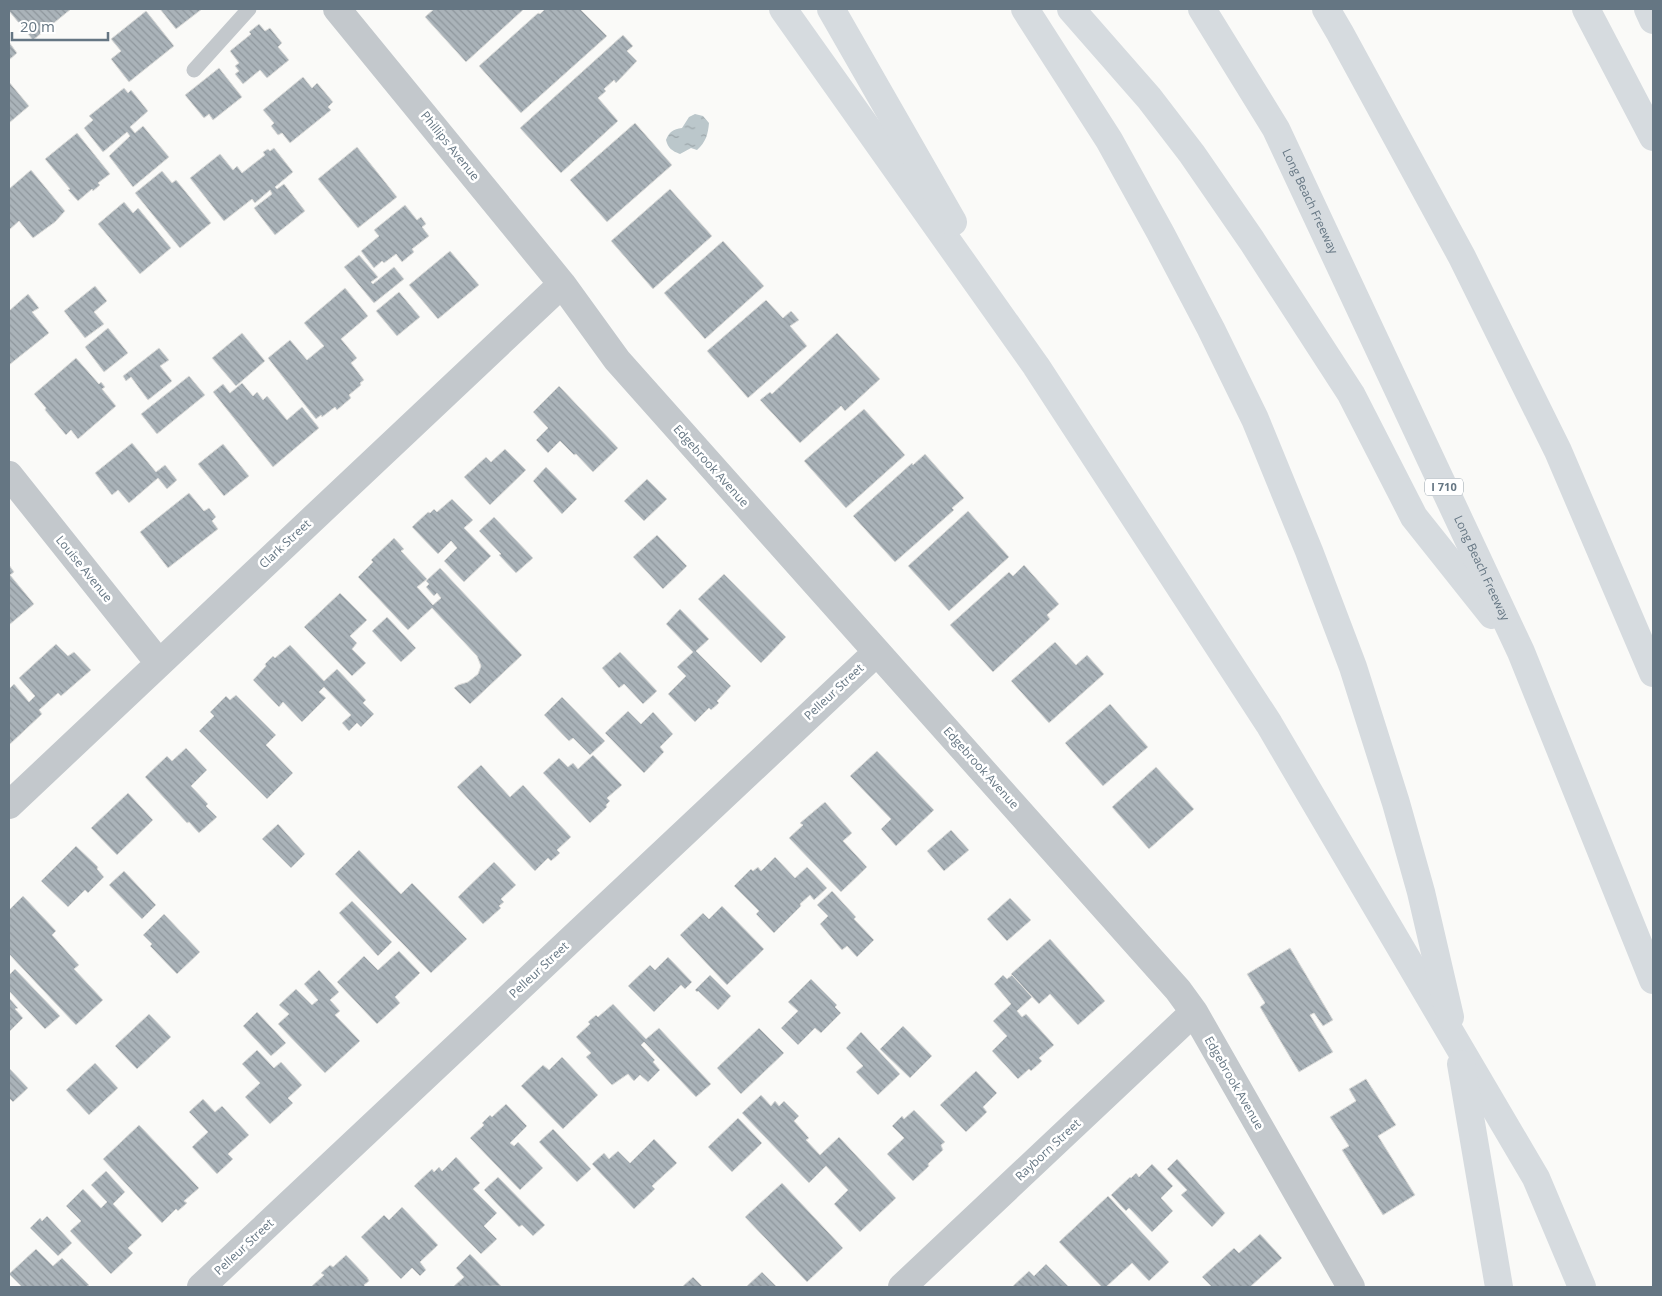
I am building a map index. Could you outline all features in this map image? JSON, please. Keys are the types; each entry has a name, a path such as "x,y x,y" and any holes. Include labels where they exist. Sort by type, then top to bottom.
{"highway":[{"path":"784,9 1036,366 1274,732 1536,1178 1582,1287"},
{"path":"832,9 1036,366"},
{"path":"1025,9 1109,140 1211,329 1255,419 1309,551 1353,667 1422,892 1466,1090 1499,1287"},
{"path":"1071,9 1149,98 1192,154 1351,394 1414,517 1521,652"},
{"name":"Long Beach Freeway","path":"1202,9 1276,129 1521,652 1653,980"},
{"path":"1326,9 1462,257 1558,451 1653,673"},
{"path":"1586,9 1653,137"},
{"path":"1648,9 1653,20"}],"street":[{"name":"Phillips Avenue","path":"337,9 562,284"},
{"name":"Edgebrook Avenue","path":"562,284 617,360 1161,970 1194,1012 1352,1287"},
{"name":"Clark Street","path":"9,805 562,284"},
{"name":"Louise Avenue","path":"9,475 159,663"},
{"name":"Pelleur Street","path":"201,1287 877,652"},
{"name":"Rayborn Street","path":"902,1287 1194,1012"}],"lane":[{"path":"194,70 249,9"}],"water":[{"path":"695,114 703,116 709,123 704,141 697,150 691,148 680,154 675,152 668,145 667,137 672,131 682,128 689,117"}],"building":[{"path":"9,9 71,9 33,40"},
{"path":"160,9 202,9 176,29"},
{"path":"434,9 524,9 466,62 425,17"},
{"path":"545,9 580,9 607,36 521,113 479,66 538,13 540,14"},
{"path":"146,11 174,46 129,82 111,59 121,51 111,39"},
{"path":"259,24 265,31 270,28 282,43 278,47 289,60 267,78 260,70 243,84 235,74 239,71 235,66 239,63 230,51 251,34 249,32"},
{"path":"623,35 633,46 627,51 637,61 616,83 614,80 604,89 606,91 598,98 618,121 561,173 520,128"},
{"path":"9,42 17,53 9,60"},
{"path":"219,68 242,97 213,120 209,114 204,118 185,95"},
{"path":"303,77 312,88 317,83 333,102 328,107 331,110 290,143 282,133 278,135 271,126 274,123 263,110"},
{"path":"9,82 29,106 9,123"},
{"path":"124,88 128,93 131,90 148,111 130,127 135,133 143,126 169,157 133,187 109,156 130,136 127,132 103,152 84,128 93,120 89,116"},
{"path":"635,123 672,165 607,222 570,180"},
{"path":"77,133 110,174 98,183 100,185 93,191 92,189 78,201 45,159"},
{"path":"357,147 397,197 358,228 318,179"},
{"path":"274,148 293,172 275,187 277,189 284,184 305,211 275,235 254,208 272,194 270,190 255,203 252,199 224,221 190,178 220,154 233,170 237,166 242,173 265,155 263,152"},
{"path":"31,170 65,211 55,222 33,238 19,221 9,230 9,189"},
{"path":"162,171 172,183 176,180 211,223 180,248 135,193"},
{"path":"670,189 712,236 653,289 611,241"},
{"path":"124,202 133,213 138,208 171,248 140,274 98,224"},
{"path":"405,205 417,220 421,217 426,224 422,227 429,236 412,249 414,252 402,262 396,254 384,263 382,261 374,268 361,251 379,236 374,230"},
{"path":"723,241 764,286 705,339 664,293"},
{"path":"450,251 479,285 438,319 409,285"},
{"path":"359,255 378,277 371,282 373,284 394,267 404,279 374,303 344,267"},
{"path":"95,286 107,301 94,312 104,324 85,338 64,311"},
{"path":"345,288 368,316 341,339 357,358 351,363 364,380 349,395 351,398 337,410 335,407 322,417 321,415 316,419 268,358 290,340 307,360 324,346 304,323"},
{"path":"399,292 420,317 397,336 376,311"},
{"path":"28,294 39,308 32,312 49,333 9,365 9,311"},
{"path":"766,300 783,318 791,311 799,320 790,326 807,346 748,398 707,351"},
{"path":"108,328 128,353 104,372 85,347"},
{"path":"242,333 265,361 236,386 212,358"},
{"path":"837,333 880,379 845,411 841,406 800,443 760,400 770,392 772,394"},
{"path":"159,348 169,360 160,366 172,381 148,400 131,377 126,381 123,376"},
{"path":"76,358 99,384 101,382 105,387 102,389 116,406 78,439 71,430 66,435 34,394"},
{"path":"189,376 205,395 157,434 141,414"},
{"path":"242,383 253,396 257,392 263,400 267,396 287,420 302,407 319,428 273,467 213,392 223,384 230,393"},
{"path":"559,386 618,448 593,472 560,441 548,453 536,440 548,428 533,412"},
{"path":"864,409 905,455 846,508 804,461"},
{"path":"132,443 156,472 165,465 177,480 167,489 158,478 129,503 118,490 112,495 95,473"},
{"path":"223,444 249,476 224,496 198,464"},
{"path":"505,449 526,470 490,505 464,477 486,457 491,462"},
{"path":"925,454 964,498 952,508 954,510 895,562 853,516 912,463 913,465"},
{"path":"546,467 577,499 562,514 533,481"},
{"path":"647,479 667,499 644,521 624,501"},
{"path":"189,493 204,511 209,508 216,517 212,521 218,529 168,568 140,532"},
{"path":"452,499 473,520 464,528 491,556 464,582 444,561 457,548 451,541 438,554 412,527 428,512 430,513 434,509 437,512"},
{"path":"968,511 1009,557 949,611 908,566"},
{"path":"494,517 533,558 516,573 479,531"},
{"path":"657,535 687,566 663,589 633,557"},
{"path":"394,538 404,549 401,551 427,579 417,587 433,605 441,598 437,593 434,596 426,587 429,584 426,581 440,568 522,655 470,704 454,688 468,682 478,674 481,666 477,656 432,608 408,630 358,577 373,562 371,560"},
{"path":"9,565 14,572 10,575 34,604 9,625"},
{"path":"1024,565 1059,604 1047,615 1050,619 993,672 950,625 1009,572 1013,576"},
{"path":"724,574 786,637 761,663 698,599"},
{"path":"340,593 367,620 350,636 357,643 352,649 366,663 352,676 304,627"},
{"path":"680,609 709,639 696,651 731,686 717,701 719,703 711,710 709,708 695,722 668,694 686,676 677,667 693,652 666,624"},
{"path":"387,617 416,648 401,662 372,631"},
{"path":"1055,642 1076,665 1087,655 1104,674 1049,723 1011,681"},
{"path":"56,644 68,656 74,652 91,670 61,696 58,693 39,710 42,714 9,745 9,689 14,684 29,702 35,696 19,678"},
{"path":"290,645 324,681 337,669 366,700 363,703 374,714 361,727 357,723 349,731 342,723 351,715 324,687 319,692 326,698 302,722 283,702 279,707 253,680 273,656 275,658"},
{"path":"620,652 657,691 643,704 624,684 619,688 602,668"},
{"path":"236,695 276,735 266,745 293,773 267,799 199,731 214,716 210,712 226,696 230,700"},
{"path":"562,697 605,741 590,755 573,738 569,741 544,715"},
{"path":"1110,704 1148,747 1103,786 1065,743"},
{"path":"628,711 641,724 653,712 673,734 660,747 664,752 644,773 605,733"},
{"path":"186,748 207,770 191,786 217,817 199,833 189,822 187,823 145,777 167,756 172,761"},
{"path":"877,751 934,810 896,846 881,829 891,819 850,776"},
{"path":"593,755 622,785 607,798 610,801 606,805 607,807 590,823 543,773 559,758 568,767 573,763 578,769"},
{"path":"481,765 510,797 523,785 571,837 557,850 560,853 551,861 548,858 535,871 457,787"},
{"path":"1156,767 1194,809 1149,849 1112,807"},
{"path":"128,793 153,820 117,855 91,828"},
{"path":"825,802 852,833 843,841 867,867 841,892 789,838 803,825 800,823"},
{"path":"278,824 305,854 291,868 262,839"},
{"path":"951,830 969,850 944,871 927,851"},
{"path":"76,846 98,867 97,869 104,877 88,893 85,890 68,907 41,881"},
{"path":"359,850 401,894 412,883 467,939 431,973 335,874"},
{"path":"775,857 795,878 807,867 827,888 814,900 810,895 774,933 756,914 759,911 734,886 751,869 753,871 758,867 761,871"},
{"path":"494,862 516,885 501,899 504,902 499,906 501,908 483,924 458,897"},
{"path":"124,871 156,905 142,919 109,885"},
{"path":"832,891 856,917 854,919 874,940 857,957 847,946 842,950 820,924 828,916 817,905"},
{"path":"23,896 56,931 52,935 79,965 74,969 103,1000 76,1025 9,954 9,910"},
{"path":"1010,898 1031,920 1007,941 987,919"},
{"path":"352,901 392,942 378,956 339,913"},
{"path":"722,906 764,949 727,985 680,935 703,913 709,919"},
{"path":"164,914 200,952 177,974 150,946 152,944 143,935"},
{"path":"1050,939 1105,1001 1078,1025 1050,994 1039,1004 1011,974"},
{"path":"1290,948 1333,1020 1323,1026 1314,1013 1310,1015 1333,1052 1299,1072 1260,1007 1265,1003 1247,974"},
{"path":"399,951 420,973 395,997 400,1003 377,1024 337,982 364,956 378,970"},
{"path":"668,957 692,982 685,989 681,985 654,1012 628,986 650,965 655,970"},
{"path":"15,969 60,1016 45,1029 9,991 9,975"},
{"path":"319,970 339,992 330,1000 340,1011 335,1015 360,1041 325,1073 278,1024 289,1014 279,1005 296,989 312,1005 318,1000 304,984"},
{"path":"710,975 731,996 718,1010 695,990"},
{"path":"1003,975 1007,979 1012,975 1032,997 1017,1011 1022,1017 1026,1014 1054,1045 1039,1058 1042,1061 1018,1079 992,1051 1007,1036 993,1021 1011,1004 994,984"},
{"path":"811,979 837,1005 835,1007 841,1013 821,1033 815,1028 798,1045 781,1028 798,1011 788,1002"},
{"path":"9,998 18,1008 15,1009 23,1018 9,1032"},
{"path":"613,1004 646,1039 659,1028 711,1084 696,1097 644,1042 641,1045 655,1060 653,1062 660,1070 648,1082 640,1075 634,1081 628,1074 612,1085 586,1057 591,1053 576,1037 590,1024 588,1022 596,1015 598,1017"},
{"path":"257,1012 286,1043 271,1056 243,1026"},
{"path":"149,1014 171,1037 137,1069 115,1046"},
{"path":"903,1026 932,1056 910,1078 880,1049"},
{"path":"759,1028 784,1053 741,1094 717,1068"},
{"path":"861,1032 900,1074 878,1095 856,1072 863,1066 846,1048"},
{"path":"257,1050 274,1068 281,1062 302,1085 288,1098 293,1103 270,1124 245,1097 260,1083 242,1064"},
{"path":"562,1057 598,1095 563,1129 521,1086 543,1065 549,1070"},
{"path":"95,1063 118,1088 89,1115 66,1090"},
{"path":"9,1068 28,1088 13,1102 9,1098"},
{"path":"976,1071 997,1093 983,1107 987,1112 966,1132 940,1105"},
{"path":"1366,1079 1396,1125 1378,1136 1415,1195 1383,1215 1342,1150 1349,1146 1330,1117 1356,1101 1349,1089"},
{"path":"761,1095 771,1106 775,1101 779,1106 784,1101 799,1116 794,1121 809,1138 806,1140 820,1155 839,1137 896,1198 860,1232 834,1204 848,1190 826,1166 809,1183 742,1113"},
{"path":"203,1099 215,1112 222,1106 249,1135 228,1154 233,1159 217,1174 192,1147 208,1132 189,1112"},
{"path":"506,1104 527,1126 510,1143 514,1146 518,1142 543,1168 520,1190 470,1138 484,1125 482,1123 490,1115 492,1117"},
{"path":"914,1110 945,1142 941,1145 943,1150 913,1181 887,1154 904,1138 892,1126 902,1116 904,1119"},
{"path":"738,1118 762,1143 732,1172 708,1147"},
{"path":"139,1125 199,1188 184,1201 187,1203 178,1211 176,1209 162,1223 103,1159"},
{"path":"553,1129 591,1169 577,1182 539,1142"},
{"path":"654,1139 677,1163 652,1186 655,1189 634,1209 592,1164 604,1153 609,1159 618,1151 630,1163"},
{"path":"456,1157 480,1183 473,1189 497,1213 484,1226 497,1239 481,1254 414,1186 432,1169 434,1172 439,1167 442,1171"},
{"path":"1177,1159 1225,1213 1212,1227 1181,1195 1187,1190 1167,1169"},
{"path":"1152,1164 1173,1186 1161,1198 1173,1211 1152,1232 1129,1208 1126,1211 1111,1195 1130,1177 1136,1173 1139,1177"},
{"path":"106,1171 125,1192 113,1204 142,1235 128,1248 133,1253 111,1274 70,1231 81,1221 66,1206 83,1189 101,1208 107,1202 91,1185"},
{"path":"498,1177 545,1225 533,1236 522,1225 519,1227 484,1190"},
{"path":"782,1183 843,1248 807,1282 745,1217"},
{"path":"1108,1196 1169,1262 1149,1281 1132,1263 1106,1287 1102,1287 1059,1242"},
{"path":"402,1207 438,1245 420,1262 426,1270 420,1276 412,1268 401,1279 361,1237 384,1215 389,1220"},
{"path":"47,1216 72,1243 58,1256 30,1228 40,1218 42,1221"},
{"path":"1260,1234 1282,1258 1250,1287 1212,1287 1202,1277 1234,1248 1239,1253"},
{"path":"36,1249 53,1266 62,1258 89,1285 86,1287 22,1287 9,1274"},
{"path":"470,1254 501,1286 453,1287 464,1277 456,1268"},
{"path":"346,1255 367,1277 369,1281 364,1285 366,1287 311,1287 324,1275 321,1273 330,1265 333,1267"},
{"path":"1046,1264 1068,1286 1012,1287 1029,1271 1034,1276"},
{"path":"762,1272 777,1287 746,1287"},
{"path":"693,1277 703,1287 682,1287"}]}
